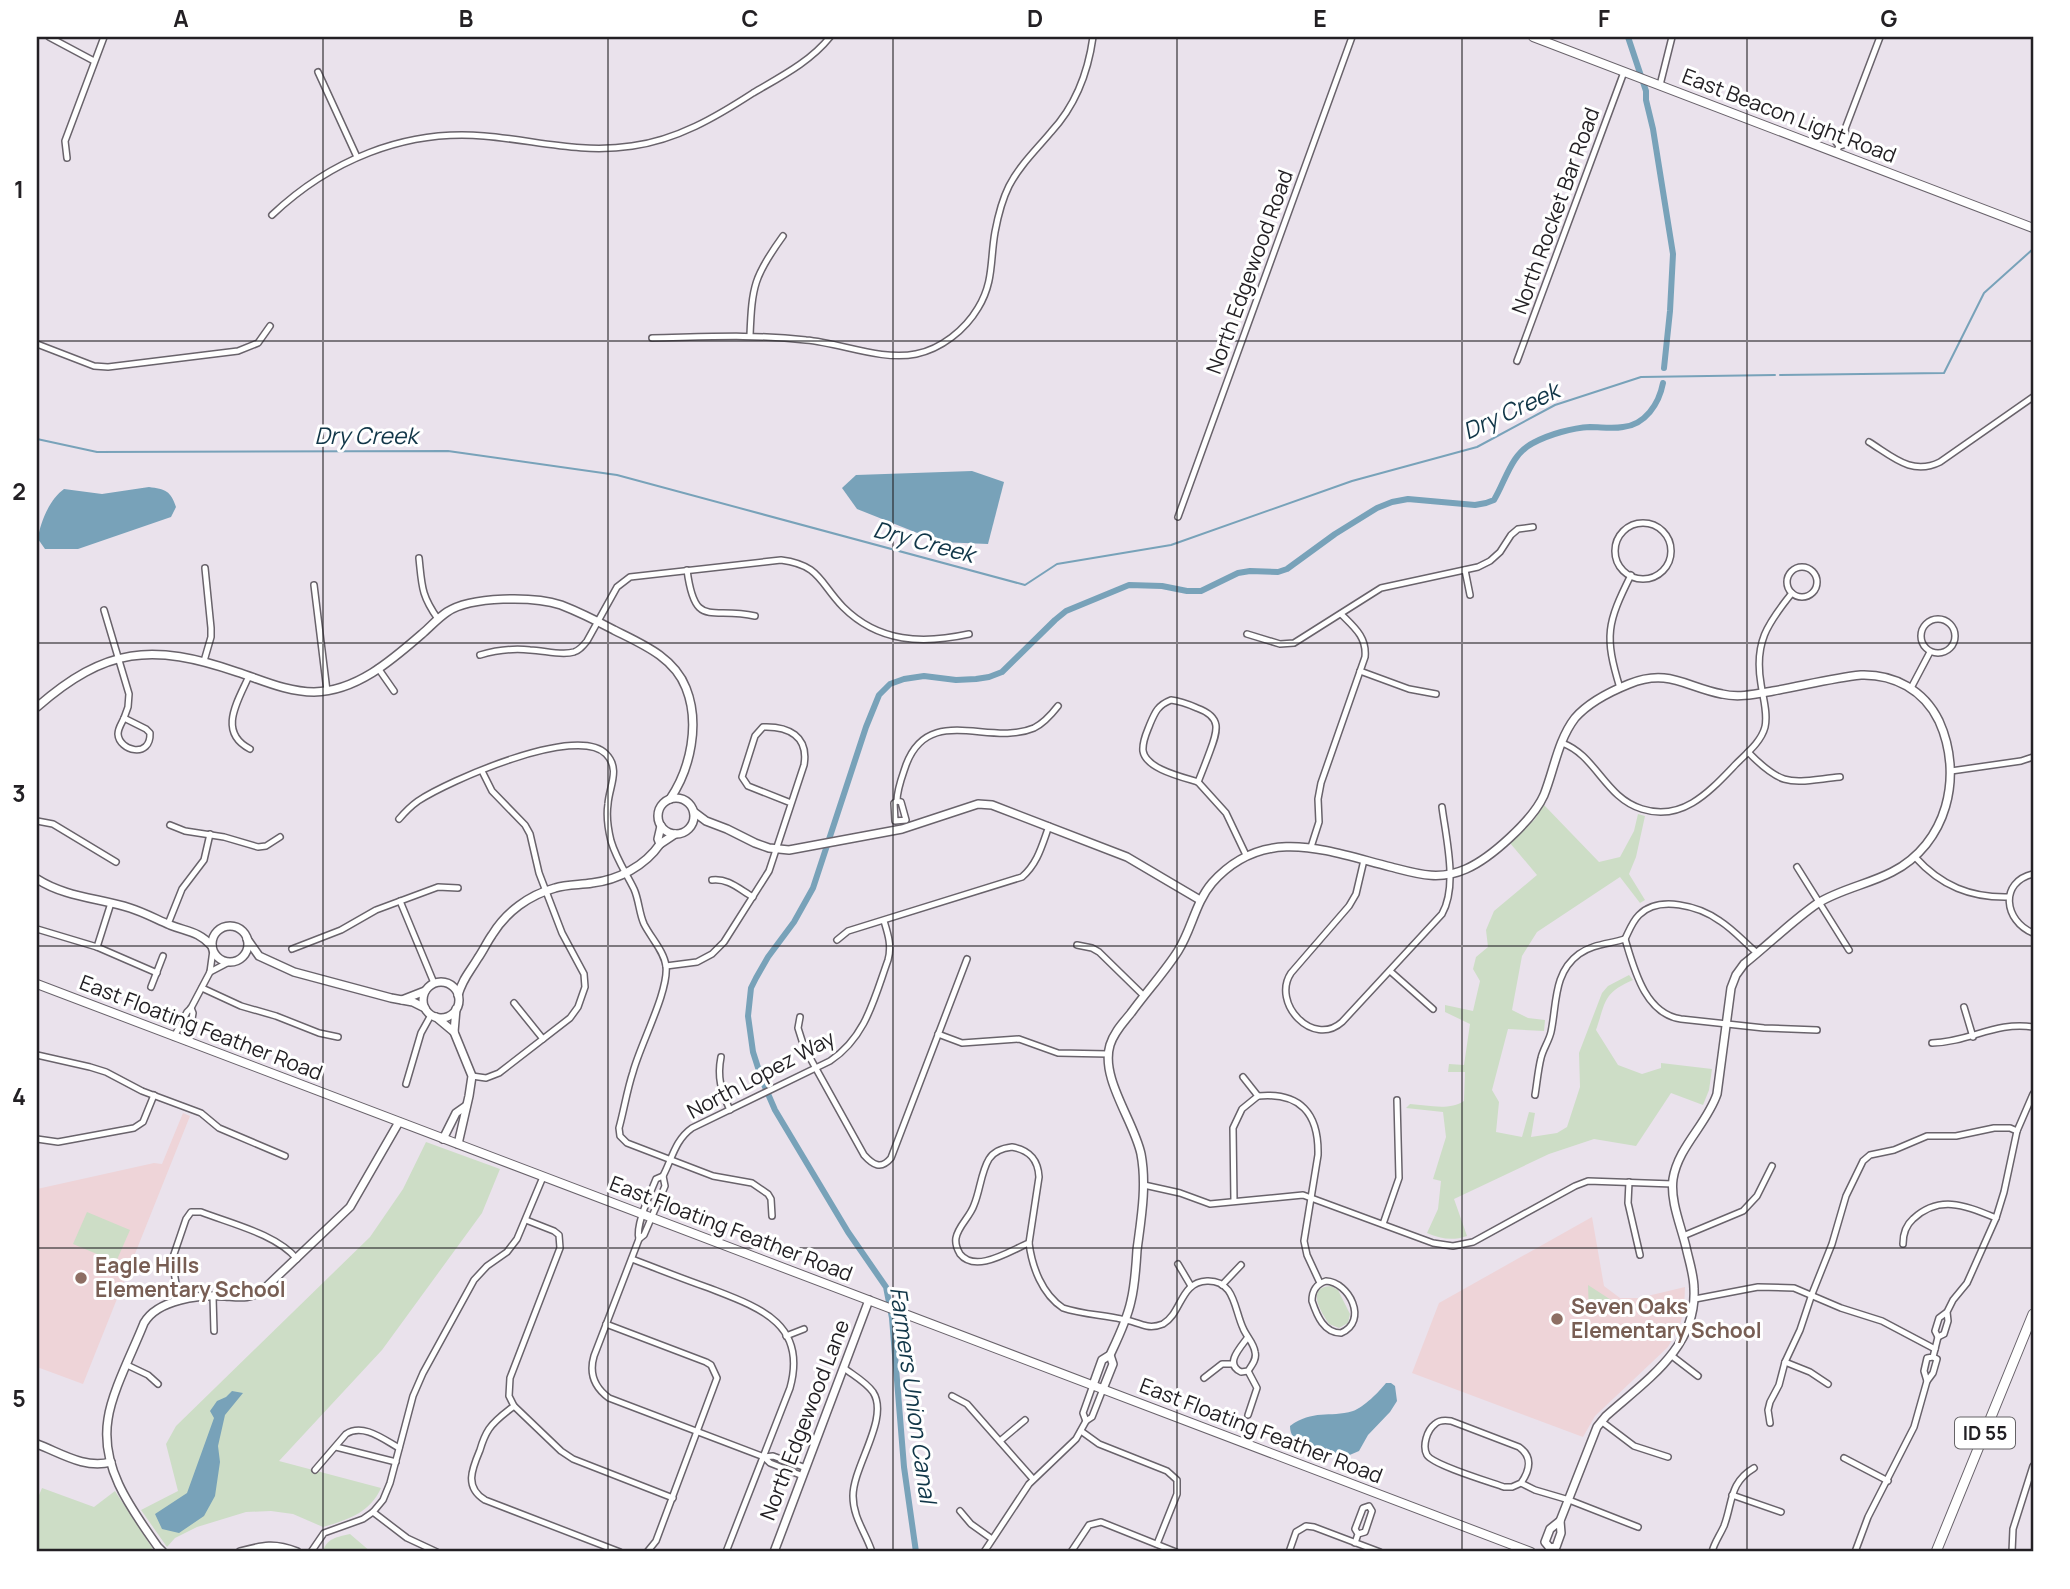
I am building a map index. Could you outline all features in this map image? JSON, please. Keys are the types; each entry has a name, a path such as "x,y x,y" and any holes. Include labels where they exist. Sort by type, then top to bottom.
{"highway":[{"name":"ID 55","path":"1937,1552 2033,1314"}],"main road":[{"name":"East Beacon Light Road","path":"1533,37 1838,150 2033,228"},
{"name":"East Floating Feather Road","path":"37,984 1531,1552"}],"street":[{"path":"49,37 94,61"},
{"path":"67,158 65,141 104,37"},
{"path":"272,215 310,183 336,166 382,147 446,135 484,135 577,149 634,146 660,140 708,121 740,102 801,64 830,37"},
{"path":"652,338 750,335 809,340 893,356 917,354 951,337 968,324 987,293 991,281 995,232 1009,187 1025,161 1065,114 1079,92 1089,65 1093,37"},
{"name":"North Edgewood Road","path":"1178,517 1352,37"},
{"path":"1660,85 1672,37"},
{"path":"1838,150 1843,145 1845,129 1880,37"},
{"path":"318,72 357,157"},
{"name":"North Rocket Bar Road","path":"1517,361 1624,72"},
{"path":"750,335 751,299 756,278 783,236"},
{"path":"37,344 101,367 238,351 258,343 270,326"},
{"path":"1869,442 1903,463 1926,468 1940,462 2031,399 2033,407"},
{"path":"1637,522 1661,528 1668,534 1672,545 1667,566 1660,574 1650,579 1631,575 1616,564 1614,555 1620,533 1637,522"},
{"path":"1247,634 1280,644 1294,643 1388,585 1478,567 1500,552 1518,529 1533,527"},
{"path":"419,558 422,591 427,604 438,619"},
{"path":"480,655 498,650 572,652 580,649 587,642 617,587 624,580 643,574 781,560 794,562 814,571 842,606 877,631 914,640 935,640 970,634"},
{"path":"204,661 211,637 205,568"},
{"path":"1805,568 1813,573 1816,582 1813,591 1805,597 1792,593 1787,585 1792,571 1805,568"},
{"path":"687,570 693,601 698,607 719,614 755,616"},
{"path":"1465,570 1470,595"},
{"path":"1620,688 1611,656 1609,631 1616,606 1631,575"},
{"path":"313,585 327,691"},
{"path":"1562,743 1579,751 1610,788 1626,802 1642,809 1662,812 1686,808 1696,802 1709,793 1748,752 1765,726 1759,666 1762,639 1770,621 1792,593"},
{"path":"37,705 62,685 100,665 135,655 181,656 292,690 327,691 358,682 448,611 477,601 534,600 562,606 597,622 662,657 675,669 692,702 694,720 692,741 679,786 670,799"},
{"path":"104,610 129,694 128,707 118,730 119,738 123,744 134,749 146,748 150,733 124,718"},
{"path":"1311,847 1319,822 1318,799 1321,783 1365,656 1365,643 1358,631 1341,614"},
{"path":"1937,618 1945,620 1953,626 1956,635 1954,645 1937,654 1930,652 1922,641 1923,627 1937,618"},
{"path":"1911,688 1930,652"},
{"path":"378,668 394,691"},
{"path":"1360,671 1409,689 1436,694"},
{"path":"1086,1421 1083,1413 1102,1360 1110,1355 1132,1296 1144,1185 1140,1150 1111,1075 1108,1054 1114,1035 1178,951 1200,900 1222,873 1246,855 1277,847 1311,847 1416,874 1450,876 1482,860 1527,821 1544,794 1571,724 1583,710 1620,688 1640,680 1662,678 1682,680 1724,695 1746,695 1861,675 1888,677 1911,688 1929,705 1938,719 1948,748 1951,771 1949,795 1937,829 1915,857 1892,872 1819,903 1740,969 1733,981 1715,1100 1680,1158 1673,1184 1693,1278 1695,1299 1689,1326 1672,1356 1601,1421 1560,1521 1561,1533 1556,1546 1549,1550"},
{"path":"248,676 231,724 236,739 250,749"},
{"path":"1198,782 1216,735 1216,723 1211,715 1203,710 1171,700 1163,703 1155,710 1143,741 1143,752 1155,766 1198,782 1226,813 1246,855"},
{"path":"902,825 895,821 894,803 897,801 909,755 927,735 941,732 1007,733 1026,730 1047,719 1058,706"},
{"path":"666,967 696,962 712,954 724,942 769,872 806,756 800,740 793,733 782,728 763,727 758,731 751,747 742,777 748,786 791,803"},
{"path":"399,819 411,806 428,795 522,754 552,748 589,746 602,750 608,756 614,770 608,805 608,824 613,847 634,889 643,922 666,967 664,987 633,1072 619,1128 620,1136 627,1143 713,1176 743,1180 760,1188 771,1199 772,1216"},
{"path":"1748,752 1769,773 1786,781 1840,777"},
{"path":"1951,771 2033,757"},
{"path":"472,1076 486,1078 499,1073 543,1039 575,1013 585,987 581,967 562,933 545,891 530,834 514,812 492,791 482,771"},
{"path":"679,786 694,812 706,821 755,843 789,850 831,843 978,804 992,805 1127,857 1200,900"},
{"path":"675,834 661,826 658,821 659,810 670,799 688,802"},
{"path":"1364,860 1356,894 1349,906 1291,973 1285,985 1284,992 1289,1006 1303,1022 1318,1031 1331,1029 1342,1022 1442,914 1448,902 1450,876 1442,807"},
{"path":"690,828 694,812"},
{"path":"37,821 53,824 116,862"},
{"path":"458,1144 472,1076 454,1032 458,995 464,976 502,920 525,901 545,891 603,881 624,873 675,834 706,821"},
{"path":"170,825 184,831 210,834 258,847 266,846 280,837"},
{"path":"660,844 658,839 661,826"},
{"path":"837,940 848,931 1022,877 1037,860 1049,826"},
{"path":"168,924 182,889 204,860 210,834"},
{"path":"1915,857 1934,876 1958,890 1984,896 2009,897"},
{"path":"1797,867 1849,950"},
{"path":"2033,874 2018,880 2009,897 2009,905 2016,922 2033,933"},
{"path":"37,879 78,896 128,907 200,935 220,959 229,962"},
{"path":"712,880 728,881 753,897"},
{"path":"292,949 341,930 376,910 438,887 458,888"},
{"path":"400,901 434,983"},
{"path":"97,947 111,903"},
{"path":"1757,954 1719,920 1673,904 1659,904 1646,909 1635,919 1625,939 1630,959 1649,997 1657,1008 1675,1018 1764,1028 1817,1030"},
{"name":"North Lopez Way","path":"647,1217 665,1185 663,1176 684,1133 815,1068 849,1046 865,1021 890,952 884,921"},
{"path":"200,935 233,927 240,930 259,956 294,972 413,1002 425,1008 454,1032"},
{"path":"37,929 97,947 157,973"},
{"path":"174,1037 210,972 213,938 218,932"},
{"path":"239,960 246,951 247,939"},
{"path":"1535,1095 1541,1059 1551,1031 1557,988 1566,967 1576,956 1589,948 1625,939"},
{"path":"1077,945 1099,952 1144,996"},
{"path":"210,972 229,962 259,956"},
{"path":"151,986 163,957"},
{"path":"800,1017 798,1028 802,1040 864,1155 872,1164 886,1164 891,1158 967,958"},
{"path":"1390,971 1433,1009"},
{"path":"402,1000 425,991 434,983 445,983 464,976"},
{"path":"445,983 453,987 458,995"},
{"path":"202,988 241,1006 276,1016 319,1034 338,1037"},
{"path":"425,991 425,1008"},
{"path":"514,1003 543,1039"},
{"path":"1964,1007 1973,1037"},
{"path":"188,1043 193,1013 191,1008"},
{"path":"434,1016 447,1016 456,1009"},
{"path":"407,1084 421,1033 434,1016"},
{"path":"1932,1043 1953,1042 2005,1026 2033,1027"},
{"path":"938,1034 962,1043 1019,1038 1058,1053 1108,1054"},
{"path":"37,1055 106,1072 154,1096 201,1113 219,1128 285,1156"},
{"path":"721,1057 719,1082 730,1110"},
{"path":"1243,1077 1258,1096"},
{"path":"1234,1201 1233,1128 1242,1109 1258,1096 1273,1094 1299,1103 1309,1114 1318,1148 1305,1248 1320,1283"},
{"path":"1856,1552 1868,1517 1914,1427 1927,1381 1924,1371 1927,1358 1933,1357 1938,1337 1935,1331 1939,1318 1947,1312 1972,1272 1996,1218 2017,1131 2033,1094"},
{"path":"37,1139 58,1142 134,1128 143,1122 154,1096"},
{"path":"1383,1224 1399,1178 1397,1100"},
{"path":"443,1139 456,1113 466,1106"},
{"path":"163,1552 123,1495 111,1462 106,1433 108,1418 127,1365 149,1315 157,1308 179,1301 212,1297 238,1298 256,1294 298,1259 350,1207 399,1122"},
{"path":"1770,1423 1768,1410 1781,1380 1785,1362 1800,1330 1852,1182 1863,1161 1870,1155 1894,1150 1927,1136 1956,1136 1994,1128 2017,1131"},
{"path":"1030,1243 976,1263 962,1256 957,1249 958,1230 974,1206 988,1160 1004,1147 1021,1148 1029,1152 1038,1168 1030,1243 1042,1286 1055,1302 1071,1310 1125,1319 1149,1327 1165,1323 1191,1286 1204,1281 1216,1282 1233,1297 1241,1323 1255,1349 1255,1361 1248,1371"},
{"path":"1683,1236 1748,1207 1757,1196 1772,1166"},
{"name":"North Lopez Way","path":"647,1217 656,1179 663,1176"},
{"path":"311,1552 324,1533 350,1525 373,1511 383,1500 417,1385 474,1280 486,1266 513,1245 543,1177"},
{"path":"1144,1185 1180,1193 1203,1203 1297,1194 1440,1245 1460,1245 1480,1239 1581,1183 1595,1180 1673,1184"},
{"path":"1629,1182 1628,1203 1640,1255"},
{"path":"1903,1244 1903,1235 1909,1223 1921,1212 1934,1206 1962,1205 1996,1218"},
{"path":"179,1301 172,1260 191,1212 201,1212 275,1241 298,1259"},
{"path":"647,1217 644,1235 639,1239 592,1362 595,1382 609,1398 764,1457 770,1463 803,1476"},
{"path":"526,1220 554,1231 561,1241 510,1378 509,1396 514,1406 572,1459 673,1497"},
{"path":"632,1259 756,1306 773,1318 786,1336 793,1362 792,1382 726,1552"},
{"path":"1178,1264 1191,1286"},
{"path":"1222,1285 1241,1265"},
{"path":"1332,1282 1344,1289 1354,1308 1354,1324 1346,1331 1335,1333 1328,1330 1313,1306 1312,1295 1320,1283 1332,1282"},
{"path":"1695,1299 1758,1287 1786,1287 1882,1321 1935,1349"},
{"path":"212,1297 214,1331"},
{"name":"North Edgewood Lane","path":"774,1552 872,1301"},
{"path":"606,1324 706,1362 715,1371 716,1385 656,1541 647,1552"},
{"path":"786,1336 804,1329"},
{"path":"1248,1337 1233,1364 1238,1371 1248,1371"},
{"path":"984,1552 1033,1479 1071,1444 1082,1432 1086,1421 1092,1417 1113,1364 1110,1355"},
{"path":"1672,1356 1698,1376"},
{"path":"1785,1362 1810,1372 1828,1384"},
{"path":"1204,1378 1222,1364 1233,1364"},
{"path":"127,1365 140,1370 158,1384"},
{"path":"844,1368 872,1390 878,1402 878,1416 857,1472 853,1492 857,1519 873,1552"},
{"path":"1248,1371 1257,1388 1248,1415"},
{"path":"952,1396 967,1404 1033,1479"},
{"path":"514,1406 495,1422 485,1435 472,1470 473,1488 485,1500 620,1552"},
{"path":"1000,1441 1025,1420"},
{"path":"1442,1420 1451,1421 1519,1447 1526,1452 1530,1465 1521,1483 1504,1487 1433,1461 1425,1450 1435,1424 1442,1420"},
{"path":"1601,1421 1634,1446 1668,1457"},
{"path":"315,1469 346,1434 358,1429 399,1448"},
{"path":"1082,1432 1099,1444 1167,1471 1177,1480 1177,1494 1157,1544"},
{"path":"37,1444 87,1464 111,1462"},
{"path":"336,1447 396,1462"},
{"path":"764,1457 773,1456 806,1468"},
{"path":"1844,1458 1888,1481"},
{"path":"2012,1552 2015,1520 2033,1466"},
{"path":"1712,1552 1742,1475 1754,1468"},
{"path":"1521,1483 1638,1527"},
{"path":"1355,1543 1358,1534 1365,1532 1373,1511 1369,1506 1374,1493"},
{"path":"1732,1495 1781,1512"},
{"path":"373,1511 407,1538 437,1552"},
{"path":"960,1511 971,1524 992,1539"},
{"path":"1071,1552 1084,1530 1095,1522 1106,1522 1176,1552"},
{"path":"1289,1552 1296,1531 1306,1526 1380,1552"},
{"path":"240,1552 274,1545 297,1552"}],"shaded area":[{"name":"Eagle Hills Elementary School","path":"183,1113 190,1116 83,1384 37,1367 37,1189 154,1163 162,1164"},
{"name":"Seven Oaks Elementary School","path":"1592,1217 1604,1286 1620,1298 1639,1298 1685,1287 1684,1311 1679,1328 1668,1347 1595,1416 1583,1437 1412,1373 1439,1303"}],"green space":[{"path":"1544,805 1599,862 1620,857 1634,831 1638,814 1645,816 1636,857 1629,874 1645,900 1640,903 1620,877 1537,932 1522,956 1512,1010 1528,1018 1545,1020 1544,1031 1508,1029 1492,1090 1499,1102 1496,1132 1522,1137 1529,1112 1535,1113 1531,1137 1557,1133 1567,1127 1580,1087 1579,1053 1602,993 1608,986 1629,975 1633,980 1616,989 1607,999 1596,1030 1618,1065 1642,1074 1661,1068 1661,1063 1712,1069 1709,1090 1703,1105 1671,1093 1636,1146 1594,1139 1549,1154 1454,1199 1467,1236 1442,1238 1427,1233 1438,1209 1441,1181 1433,1179 1446,1137 1443,1112 1406,1108 1410,1104 1445,1107 1464,1101 1465,1072 1448,1072 1449,1064 1464,1065 1470,1024 1445,1012 1445,1005 1473,1011 1480,981 1473,969 1476,957 1488,947 1486,930 1494,911 1537,875 1510,843 1534,820"},
{"path":"426,1142 500,1169 482,1213 382,1350 279,1461 381,1488 376,1497 357,1514 323,1527 293,1514 246,1512 197,1527 175,1538 167,1547 141,1510 178,1491 166,1444 176,1426 370,1237 403,1189"},
{"path":"87,1212 130,1230 116,1262 73,1244"},
{"path":"1588,1285 1625,1309 1624,1313 1589,1314"},
{"path":"1331,1286 1338,1290 1350,1314 1348,1323 1339,1328 1329,1324 1317,1301 1319,1291 1323,1287"},
{"path":"42,1488 94,1507 115,1491 155,1552 37,1552 37,1500"},
{"path":"350,1534 371,1552 323,1552 330,1541"}],"water":[{"path":"972,471 1004,482 988,544 940,542 857,509 842,488 856,475"},
{"path":"149,487 163,490 172,497 176,507 171,517 78,549 45,549 38,539 46,511 64,489 102,494"},
{"path":"1386,1383 1395,1386 1397,1401 1368,1435 1359,1451 1345,1457 1302,1443 1293,1437 1290,1426 1298,1421 1306,1417 1353,1411 1366,1403"},
{"path":"232,1391 243,1393 225,1415 218,1446 220,1462 215,1496 204,1516 179,1533 162,1529 155,1514 187,1493 214,1418 210,1411 217,1401"}],"waterway":[{"name":"Farmers Union Canal","path":"1628,37 1646,91 1673,254 1664,368"},
{"name":"Dry Creek","path":"1780,375 1944,373 1984,293 2033,249"},
{"name":"Dry Creek","path":"37,439 97,452 448,451 617,475 1025,585 1057,564 1171,545 1352,481 1477,447 1555,405 1641,377 1775,375"},
{"name":"Farmers Union Canal","path":"916,1552 904,1467 892,1318 886,1287 848,1232 775,1110 753,1052 748,1016 751,988 756,978 794,922 813,888 879,695 890,684 904,679 924,676 956,680 976,679 1002,672 1066,611 1129,585 1201,591 1238,573 1278,572 1287,569 1335,534 1377,508 1392,502 1408,499 1475,505 1494,500 1514,461 1533,443 1569,430 1590,427 1619,428 1638,422 1654,406 1663,383"}],"place":[{"name":"Eagle Hills Elementary School","path":"81,1278"},
{"name":"Seven Oaks Elementary School","path":"1557,1319"}]}
